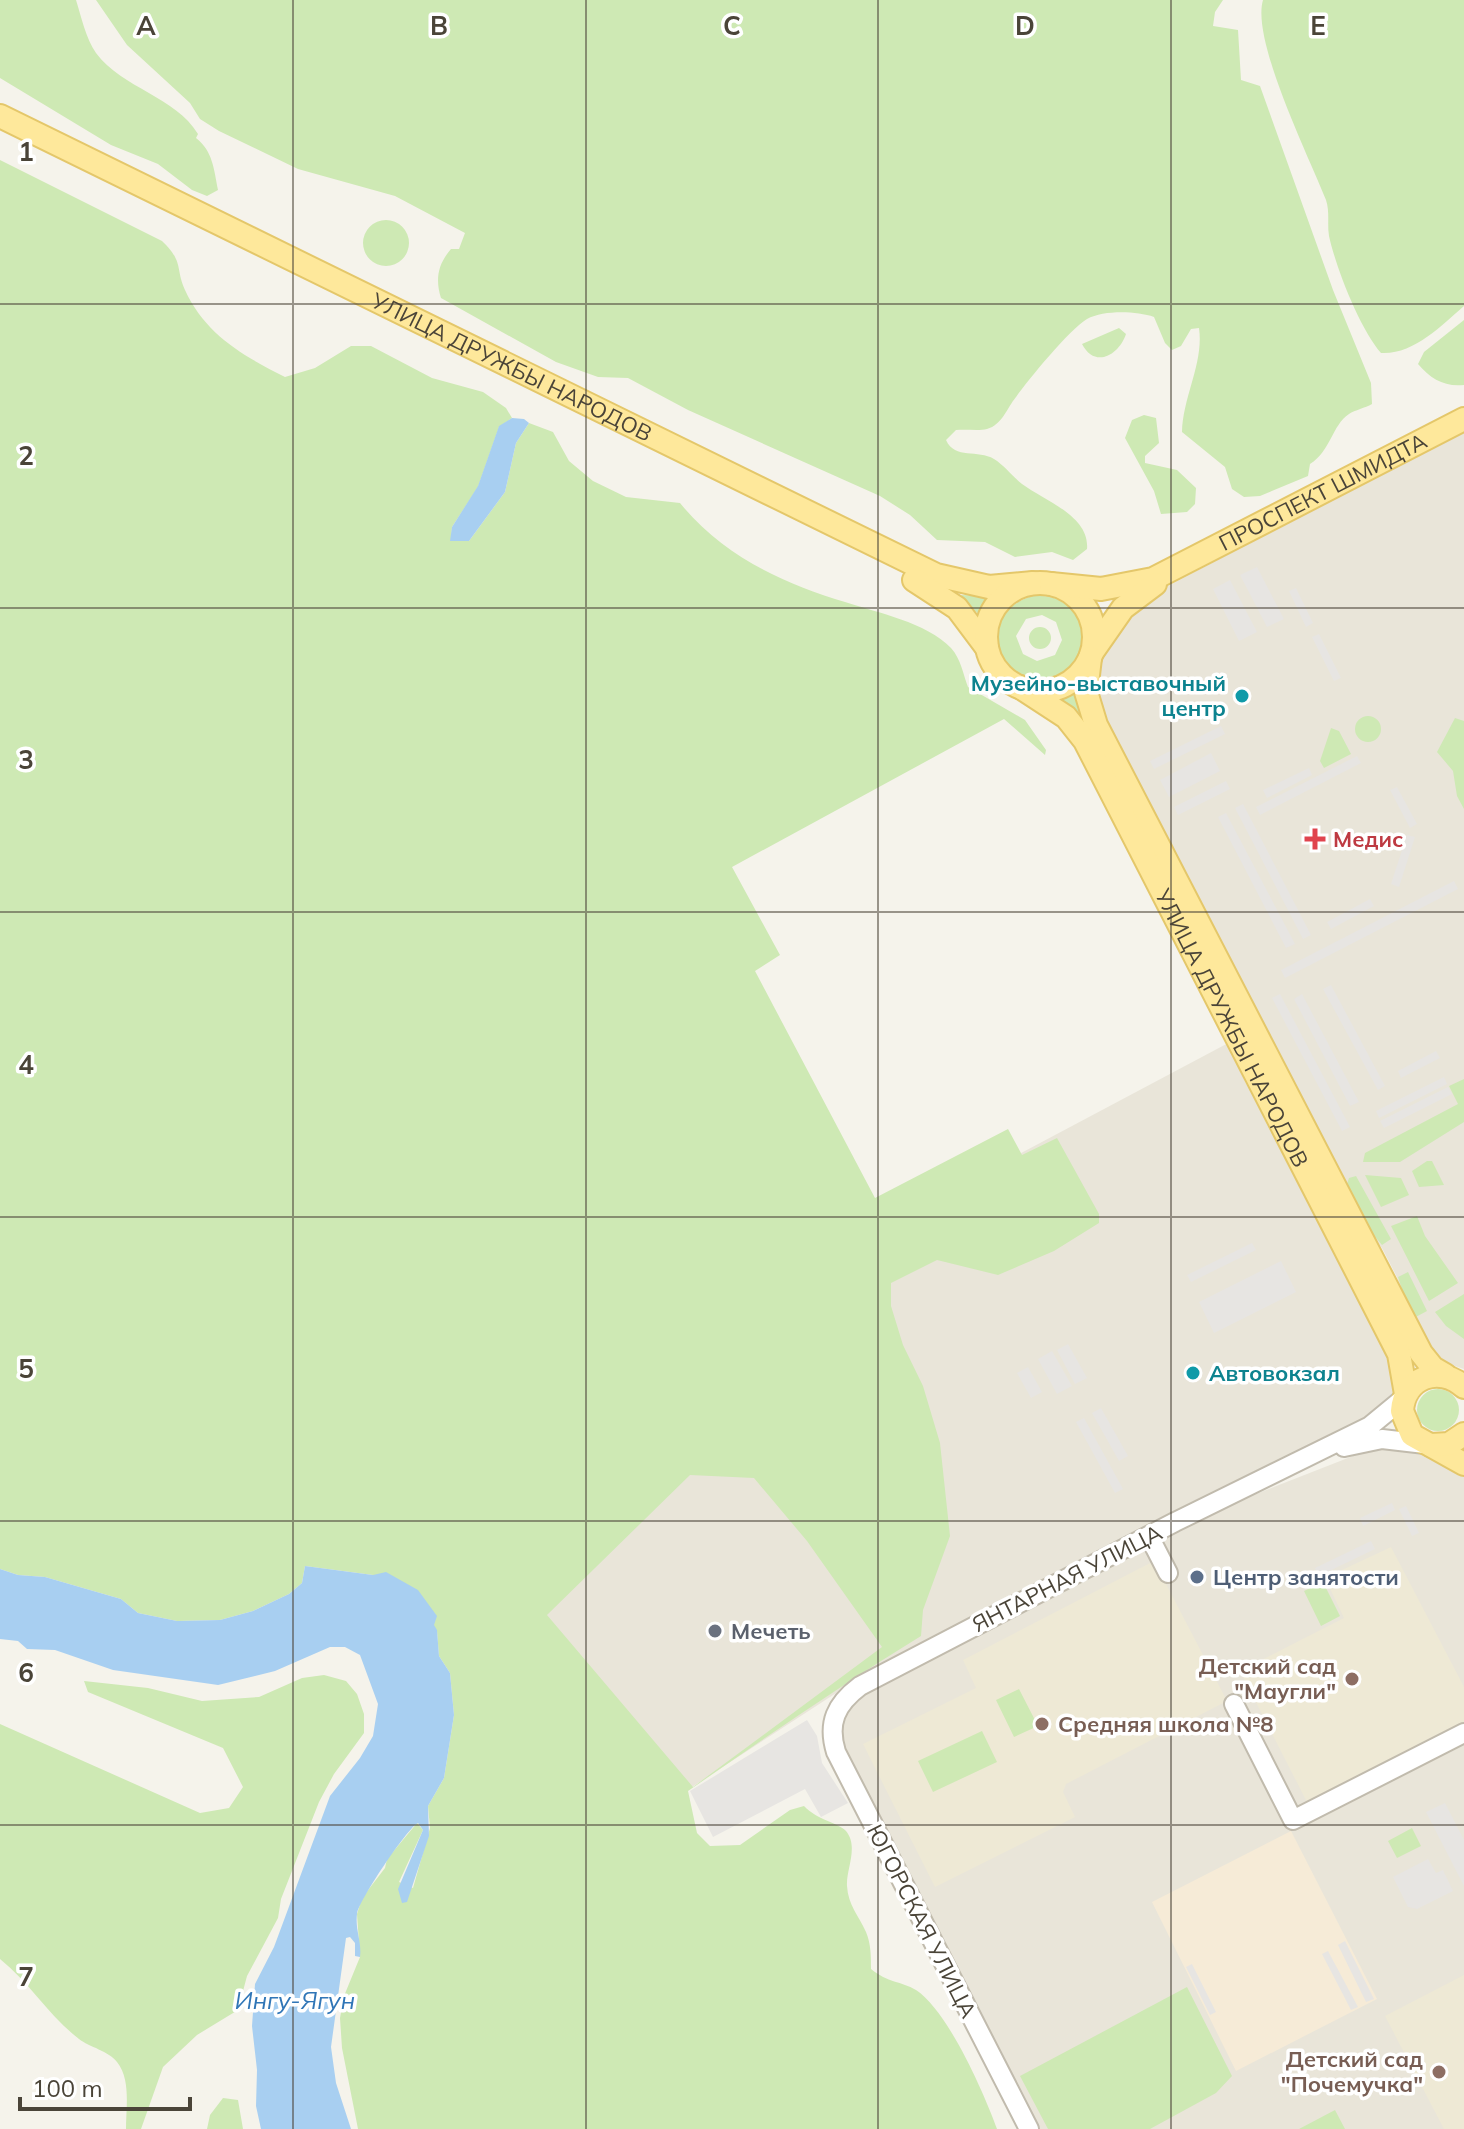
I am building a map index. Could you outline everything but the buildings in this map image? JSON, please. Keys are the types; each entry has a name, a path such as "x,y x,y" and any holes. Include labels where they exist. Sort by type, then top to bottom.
{"main road":[{"name":"УЛИЦА ДРУЖБЫ НАРОДОВ","path":"0,116 936,575 989,587 1042,584"},
{"name":"УЛИЦА ДРУЖБЫ НАРОДОВ","path":"0,132 930,588 965,615 987,648"},
{"name":"ПРОСПЕКТ ШМИДТА","path":"1042,584 1113,588 1144,582 1181,567 1464,419"},
{"name":"ПРОСПЕКТ ШМИДТА","path":"1091,655 1123,608 1181,567"},
{"path":"1042,584 1068,591 1085,607 1094,629 1091,655 1076,677 1061,687 1044,691 1020,687 997,670 987,648 987,625 998,603 1016,588 1042,584"},
{"name":"УЛИЦА ДРУЖБЫ НАРОДОВ","path":"1091,655 1086,692 1096,725 1421,1353 1433,1368 1458,1379"},
{"name":"УЛИЦА ДРУЖБЫ НАРОДОВ","path":"1020,687 1066,717 1085,741 1399,1354 1405,1396 1402,1411 1406,1426 1429,1445"},
{"path":"1405,1396 1421,1379 1458,1379"},
{"path":"1429,1445 1449,1444 1464,1434"},
{"path":"1429,1445 1464,1464"}],"street":[{"path":"1307,1459 1380,1420 1405,1396"},
{"path":"1307,1459 1371,1441 1397,1439 1429,1445"},
{"name":"ЯНТАРНАЯ УЛИЦА","path":"836,1710 860,1686 1149,1536 1307,1459"},
{"path":"1149,1536 1168,1573"},
{"path":"1234,1704 1293,1820 1464,1733"},
{"name":"ЮГОРСКАЯ УЛИЦА","path":"836,1710 831,1732 836,1752 1029,2129"}],"shaded area":[{"path":"1464,430 1464,1369 1437,1360 1407,1312 1397,1277 1382,1248 1364,1226 1107,727 1096,694 1101,652 1118,625 1153,594"},
{"path":"1257,567 1284,619 1267,627 1240,575"},
{"path":"1230,580 1257,632 1239,641 1213,589"},
{"path":"1296,588 1313,623 1306,627 1289,591"},
{"path":"1319,634 1341,678 1334,681 1312,637"},
{"path":"1221,726 1225,734 1154,769 1150,761"},
{"path":"1211,753 1220,771 1169,797 1160,780"},
{"path":"1357,756 1361,763 1260,815 1256,807"},
{"path":"1309,768 1312,775 1267,798 1263,790"},
{"path":"1226,781 1230,789 1178,815 1174,807"},
{"path":"1397,787 1417,824 1410,828 1390,790"},
{"path":"1243,804 1311,935 1303,939 1235,808"},
{"path":"1226,813 1295,944 1286,948 1218,817"},
{"path":"1407,835 1415,837 1399,887 1391,884"},
{"path":"1454,881 1458,889 1285,978 1281,970"},
{"path":"1370,899 1374,906 1331,929 1327,922"},
{"path":"1331,985 1385,1086 1378,1090 1323,989"},
{"path":"1280,994 1350,1127 1342,1131 1272,998"},
{"path":"1302,994 1359,1102 1350,1106 1294,999"},
{"path":"1232,1041 1245,1082 1280,1137 1393,1360 1395,1391 1385,1408 850,1684 692,1787 540,1615 897,1219"},
{"path":"1436,1051 1440,1058 1401,1078 1398,1071"},
{"path":"1444,1077 1447,1084 1379,1118 1376,1111"},
{"path":"1448,1087 1452,1094 1384,1128 1380,1121"},
{"path":"1252,1243 1256,1250 1191,1282 1187,1275"},
{"path":"1281,1261 1296,1292 1214,1333 1199,1302"},
{"path":"1068,1344 1087,1378 1075,1384 1057,1350"},
{"path":"1052,1351 1072,1386 1057,1394 1038,1359"},
{"path":"1028,1367 1042,1392 1031,1398 1017,1373"},
{"path":"1101,1408 1128,1456 1119,1461 1092,1413"},
{"path":"1084,1418 1123,1489 1115,1493 1076,1422"},
{"path":"1376,1447 1412,1447 1464,1477 1464,2129 1037,2129 843,1750 838,1730 852,1700 1210,1512"},
{"path":"1392,1503 1395,1510 1363,1526 1360,1518"},
{"path":"1406,1506 1419,1533 1412,1536 1399,1509"},
{"path":"1371,1541 1375,1549 1319,1576 1315,1568"},
{"name":"Детский сад \"Маугли\"","path":"1391,1547 1464,1687 1464,1725 1309,1806 1240,1671 1344,1618 1325,1578"},
{"name":"Средняя школа №8","path":"1154,1561 1227,1701 1066,1784 1063,1792 1075,1817 935,1887 863,1744 976,1688 963,1660"},
{"path":"807,1720 817,1736 822,1763 848,1803 821,1817 805,1789 713,1837 690,1791"},
{"path":"1445,1803 1464,1840 1464,1886 1426,1812"},
{"path":"1291,1831 1377,1999 1236,2071 1152,1902"},
{"path":"1428,1859 1436,1873 1443,1870 1453,1891 1417,1909 1408,1907 1393,1877"},
{"path":"1345,1941 1374,1999 1366,2002 1338,1945"},
{"path":"1328,1951 1358,2007 1351,2010 1322,1954"},
{"path":"1192,1964 1216,2012 1210,2015 1186,1967"},
{"name":"Детский сад \"Почемучка\"","path":"1464,1975 1464,2129 1444,2129 1385,2016"}],"green space":[{"path":"0,0 76,0 96,53 120,76 176,110 198,134 196,138 212,161 218,190 207,196 192,190 158,164 111,145 0,78"},
{"path":"96,0 1223,0 1215,12 1213,26 1238,30 1241,80 1260,86 1333,290 1371,383 1372,404 1343,419 1323,452 1310,464 1308,476 1260,496 1244,497 1232,489 1225,467 1182,432 1199,354 1199,328 1191,329 1181,346 1172,350 1165,343 1154,317 1120,312 1094,316 1079,325 1060,344 997,424 984,430 956,430 946,440 955,450 994,459 1022,484 1064,510 1081,527 1087,549 1073,560 1052,552 1015,557 985,542 937,540 910,515 880,496 688,410 628,378 598,377 556,362 441,298 438,278 443,260 451,249 459,249 465,233 395,196 298,169 219,131 200,119 190,103 127,45"},
{"path":"1263,0 1464,0 1464,306 1426,338 1404,349 1381,353 1350,298 1329,236 1326,200 1273,70 1265,42"},
{"path":"0,160 162,241 176,260 185,290 203,319 240,352 285,377 315,368 351,346 371,346 432,378 483,392 506,408 512,418 499,427 478,487 452,527 451,541 469,541 505,492 516,443 529,423 553,432 569,461 593,481 626,497 680,503 715,538 776,576 929,631 951,648 968,687 1025,720 1046,750 1045,755 1004,719 732,867 780,955 755,971 875,1198 1008,1129 1022,1155 1057,1138 1099,1214 1099,1223 1054,1251 998,1275 937,1260 891,1283 891,1306 903,1345 923,1386 940,1443 950,1536 923,1610 921,1636 688,1791 697,1833 710,1846 740,1845 790,1810 804,1806 846,1831 852,1844 848,1893 868,1937 871,1969 916,1990 940,2016 974,2075 997,2129 358,2129 342,2048 340,2018 344,1996 360,1957 357,1914 362,1898 385,1868 387,1859 417,1823 423,1830 399,1882 413,1888 430,1828 428,1806 444,1778 454,1715 450,1673 439,1656 437,1631 373,1575 305,1566 302,1583 289,1594 253,1611 220,1620 177,1621 138,1613 121,1599 45,1577 18,1575 0,1569","holes":["690,1475 754,1478 807,1541 882,1647 693,1787 547,1615"]},
{"path":"386,220 402,227 409,243 402,259 386,266 370,259 363,243 370,227"},
{"path":"1464,320 1464,385 1444,383 1433,378 1418,364 1424,352"},
{"path":"1119,328 1126,334 1123,341 1106,356 1093,356 1082,344"},
{"path":"1144,415 1156,418 1159,443 1145,456 1145,463 1177,470 1196,488 1195,504 1187,512 1161,514 1154,491 1125,438 1132,420"},
{"path":"961,595 988,596 991,598 980,616"},
{"path":"1032,596 1041,596 1057,599 1070,608 1079,621 1082,641 1080,652 1068,670 1050,680 1032,681 1016,673 1004,659 998,642 999,624 1010,608","holes":["1042,615 1056,622 1062,640 1055,655 1037,661 1023,654 1016,636 1026,619"]},
{"path":"1040,627 1048,630 1051,638 1048,646 1040,649 1032,646 1029,638 1032,630"},
{"path":"1075,690 1081,711 1079,714 1058,699"},
{"path":"1368,716 1377,720 1381,729 1377,738 1368,742 1359,738 1355,729 1359,720"},
{"path":"1455,718 1464,721 1464,809 1457,796 1453,771 1437,752"},
{"path":"1331,728 1339,731 1351,754 1324,768 1320,761"},
{"path":"1464,1079 1464,1122 1400,1162 1363,1162 1365,1153 1458,1104 1449,1086"},
{"path":"1432,1161 1444,1185 1419,1187 1412,1171"},
{"path":"1365,1175 1401,1178 1409,1195 1381,1207"},
{"path":"1356,1176 1391,1239 1382,1245 1366,1226 1346,1187 1349,1178"},
{"path":"1417,1216 1425,1236 1458,1283 1429,1301 1391,1226"},
{"path":"1408,1272 1427,1311 1412,1319 1398,1277"},
{"path":"1464,1294 1464,1339 1446,1326 1435,1312"},
{"path":"1438,1389 1453,1395 1459,1410 1453,1425 1438,1431 1423,1425 1417,1410 1423,1395"},
{"path":"1323,1582 1340,1616 1321,1626 1304,1591"},
{"path":"324,1675 346,1681 357,1694 364,1714 364,1733 334,1774 319,1802 281,1899 278,1918 247,1976 238,2010 197,2035 163,2067 141,2129 126,2129 126,2085 117,2062 68,2030 0,1959 0,1724 200,1813 229,1808 243,1787 223,1748 88,1692 84,1681 148,1688 202,1701 259,1697 302,1678"},
{"path":"1019,1689 1038,1726 1014,1737 996,1700"},
{"path":"982,1731 997,1762 933,1792 918,1761"},
{"path":"1412,1828 1421,1846 1397,1858 1388,1841"},
{"path":"1187,1987 1232,2076 1216,2093 1150,2129 1048,2129 1020,2076"},
{"path":"223,2098 238,2100 243,2129 207,2129 210,2115"},
{"path":"1335,2110 1345,2129 1299,2129"}],"water":[{"path":"512,418 524,419 529,423 516,443 505,492 469,541 450,541 452,527 478,486 499,426"},
{"name":"Ингу-Ягун","path":"305,1566 373,1575 386,1572 418,1590 437,1616 434,1625 439,1656 450,1673 454,1715 444,1778 428,1806 429,1836 407,1902 402,1903 398,1889 423,1830 418,1823 394,1851 359,1907 360,1957 355,1956 355,1943 350,1937 346,1938 331,2047 336,2083 351,2129 261,2129 256,2106 257,2070 252,2026 255,1984 274,1947 330,1796 373,1736 378,1704 360,1655 345,1647 330,1647 275,1671 218,1685 113,1670 55,1650 27,1649 18,1641 0,1639 0,1569 18,1575 45,1577 121,1599 138,1613 177,1621 220,1620 253,1611 289,1594 302,1583"}],"place":[{"name":"Музейно-выставочный центр","path":"1242,696"},
{"name":"Медис","path":"1315,839"},
{"name":"Автовокзал","path":"1193,1373"},
{"name":"Центр занятости","path":"1197,1577"},
{"name":"Мечеть","path":"715,1631"},
{"name":"Детский сад \"Маугли\"","path":"1352,1679"},
{"name":"Средняя школа №8","path":"1042,1724"},
{"name":"Детский сад \"Почемучка\"","path":"1439,2072"}]}
